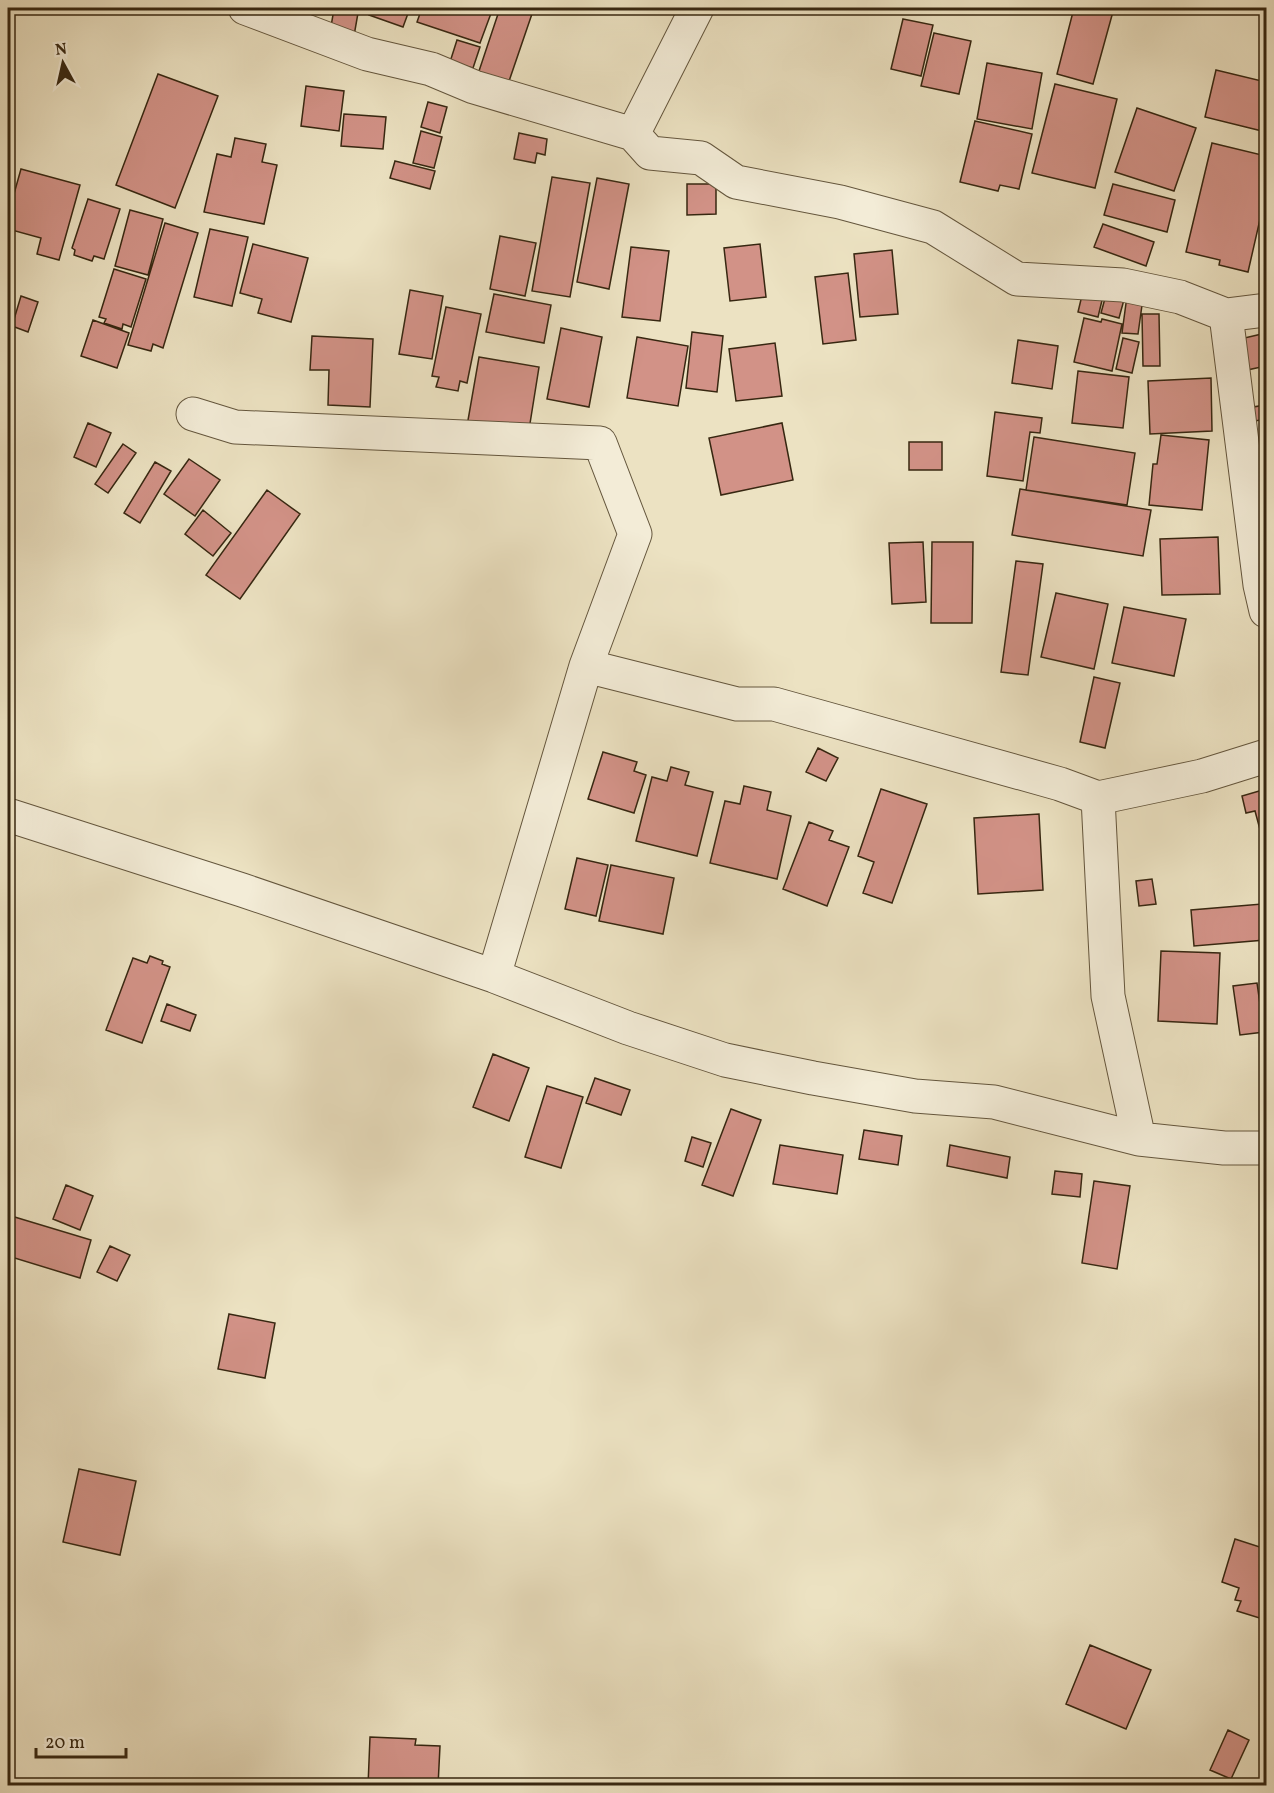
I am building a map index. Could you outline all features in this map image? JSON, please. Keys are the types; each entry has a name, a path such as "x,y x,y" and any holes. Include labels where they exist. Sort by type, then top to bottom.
{"street":[{"path":"245,8 310,19 367,54 431,69 474,87 633,134 650,153 701,158 736,182 840,202 933,227 1017,279 1123,285 1180,297 1226,315 1266,310"},
{"path":"633,134 697,8"},
{"path":"1226,315 1260,585 1266,611"},
{"path":"193,414 235,427 600,443 634,534 586,666 494,976"},
{"path":"586,666 737,704 774,704 1060,784 1098,798 1202,776 1266,756"},
{"path":"1098,798 1108,996 1139,1139"},
{"path":"8,815 242,890 494,976 628,1028 725,1060 915,1096 994,1102 1139,1139 1224,1148 1266,1148"}],"building":[{"path":"372,8 410,8 403,27 369,15"},
{"path":"422,8 493,8 480,43 417,22"},
{"path":"500,8 534,8 507,87 477,77"},
{"path":"1074,8 1114,8 1093,84 1057,74"},
{"path":"334,9 358,13 354,36 330,32"},
{"path":"903,19 933,25 921,76 891,69"},
{"path":"934,33 971,41 959,94 921,86"},
{"path":"457,40 480,47 473,68 450,62"},
{"path":"987,63 1042,73 1032,129 977,119"},
{"path":"1216,70 1266,82 1266,132 1205,117"},
{"path":"158,74 218,96 175,208 116,185"},
{"path":"1055,84 1117,99 1095,188 1032,173"},
{"path":"306,86 344,91 339,131 301,126"},
{"path":"428,102 447,107 440,133 421,127"},
{"path":"1137,108 1196,128 1174,191 1115,172"},
{"path":"344,114 386,117 383,149 341,146"},
{"path":"975,121 1032,134 1019,189 1000,185 998,191 960,182"},
{"path":"421,131 442,137 434,168 413,163"},
{"path":"519,133 547,139 545,155 537,153 535,163 514,159"},
{"path":"235,138 266,144 262,162 277,165 264,224 204,212 217,154 231,157"},
{"path":"1212,143 1266,156 1266,193 1248,272 1219,265 1220,260 1186,252"},
{"path":"395,161 435,171 430,189 390,178"},
{"path":"21,169 80,185 59,260 37,254 41,238 8,229 8,215"},
{"path":"552,177 590,183 570,297 532,291"},
{"path":"597,178 629,184 609,289 577,282"},
{"path":"687,184 716,184 716,214 687,215"},
{"path":"1113,184 1175,200 1167,232 1104,215"},
{"path":"88,199 120,209 104,259 94,256 92,261 74,255 75,250 72,248"},
{"path":"130,210 163,219 148,275 115,266"},
{"path":"165,223 198,233 163,348 153,344 151,351 128,345"},
{"path":"1103,224 1154,242 1146,266 1094,247"},
{"path":"210,229 248,237 232,306 194,297"},
{"path":"500,236 536,243 525,296 490,289"},
{"path":"253,244 308,258 291,322 258,313 262,299 240,293"},
{"path":"760,244 766,297 730,301 724,248"},
{"path":"631,247 669,251 660,321 622,317"},
{"path":"892,250 898,314 860,317 854,254"},
{"path":"114,269 146,279 131,327 123,324 122,329 104,323 106,319 99,317"},
{"path":"848,273 856,340 823,344 815,277"},
{"path":"1084,287 1104,292 1098,317 1078,312"},
{"path":"410,290 443,296 432,359 399,354"},
{"path":"1107,291 1125,296 1119,318 1101,313"},
{"path":"494,294 551,305 544,343 486,332"},
{"path":"21,296 38,302 28,332 12,326"},
{"path":"1127,296 1143,298 1138,334 1122,333"},
{"path":"446,307 481,314 467,383 460,381 458,391 436,387 439,377 432,376"},
{"path":"1142,314 1159,314 1160,366 1143,366"},
{"path":"1084,318 1101,322 1102,319 1122,324 1112,371 1074,362"},
{"path":"93,320 129,333 117,368 81,356"},
{"path":"561,328 602,337 589,407 547,399"},
{"path":"692,332 723,336 717,392 686,388"},
{"path":"1266,333 1266,366 1247,370 1240,339"},
{"path":"312,336 373,339 370,407 328,405 329,370 310,370"},
{"path":"637,337 688,346 678,406 627,398"},
{"path":"1123,338 1139,342 1132,373 1116,369"},
{"path":"1018,340 1058,346 1052,389 1012,383"},
{"path":"775,343 782,396 736,401 729,349"},
{"path":"479,357 539,367 528,436 467,426"},
{"path":"1078,371 1129,377 1123,428 1072,423"},
{"path":"1211,378 1212,431 1150,434 1148,381"},
{"path":"1266,405 1266,419 1249,422 1247,408"},
{"path":"995,412 1042,418 1040,433 1030,432 1023,481 987,476"},
{"path":"88,423 111,433 96,467 74,457"},
{"path":"782,423 793,480 721,495 709,438"},
{"path":"1161,435 1209,440 1202,510 1149,505 1153,464 1157,464"},
{"path":"1034,437 1135,453 1127,505 1026,490"},
{"path":"909,442 942,442 942,470 909,470"},
{"path":"123,444 136,453 108,493 95,484"},
{"path":"189,459 220,480 195,516 164,494"},
{"path":"155,462 171,471 140,523 124,513"},
{"path":"1020,489 1151,510 1143,556 1012,535"},
{"path":"267,490 300,514 240,599 206,575"},
{"path":"203,510 231,533 213,556 185,534"},
{"path":"1218,537 1220,594 1162,595 1160,539"},
{"path":"923,542 926,602 892,604 889,543"},
{"path":"932,542 973,542 972,623 931,623"},
{"path":"1016,561 1043,564 1028,675 1001,672"},
{"path":"1056,593 1108,604 1094,669 1041,657"},
{"path":"1124,607 1186,619 1174,676 1112,663"},
{"path":"1094,677 1120,683 1105,748 1080,742"},
{"path":"818,748 838,758 826,781 806,772"},
{"path":"603,752 637,762 634,771 646,775 634,813 588,799"},
{"path":"671,767 689,772 685,785 713,792 697,856 636,841 652,777 667,781"},
{"path":"744,786 771,792 767,810 791,816 777,879 710,863 725,801 740,804"},
{"path":"881,789 927,804 892,903 863,893 874,862 858,856"},
{"path":"1266,789 1265,848 1255,811 1246,813 1242,796"},
{"path":"1039,814 1043,890 978,894 974,818"},
{"path":"809,822 833,831 829,840 849,847 827,906 783,889"},
{"path":"577,858 608,865 596,916 565,909"},
{"path":"611,865 674,878 663,934 599,921"},
{"path":"1152,879 1156,904 1139,906 1136,881"},
{"path":"1262,904 1265,940 1194,946 1191,910"},
{"path":"1161,951 1220,953 1217,1024 1158,1021"},
{"path":"150,956 163,961 162,964 170,967 142,1043 106,1030 133,958 147,963"},
{"path":"1257,983 1264,1032 1240,1035 1233,986"},
{"path":"167,1004 196,1015 190,1031 161,1021"},
{"path":"493,1054 529,1068 509,1121 473,1107"},
{"path":"595,1078 630,1090 621,1115 586,1103"},
{"path":"547,1086 583,1097 561,1168 525,1157"},
{"path":"731,1109 761,1120 733,1196 702,1185"},
{"path":"864,1130 902,1136 898,1165 859,1159"},
{"path":"692,1137 711,1143 703,1167 685,1161"},
{"path":"780,1145 843,1155 837,1194 773,1184"},
{"path":"950,1145 1010,1157 1007,1178 947,1166"},
{"path":"1055,1171 1082,1174 1080,1197 1052,1194"},
{"path":"1094,1181 1130,1186 1117,1269 1082,1263"},
{"path":"66,1185 93,1196 80,1230 53,1219"},
{"path":"8,1215 91,1240 80,1278 8,1256"},
{"path":"110,1246 130,1255 117,1281 97,1272"},
{"path":"229,1314 275,1323 265,1378 218,1369"},
{"path":"79,1469 136,1481 120,1555 63,1542"},
{"path":"1235,1539 1266,1549 1266,1620 1237,1611 1241,1601 1235,1600 1239,1588 1222,1582"},
{"path":"1090,1645 1151,1670 1126,1729 1066,1704"},
{"path":"1228,1730 1249,1740 1231,1779 1210,1770"},
{"path":"370,1737 416,1739 415,1745 440,1746 438,1786 368,1786"}]}
